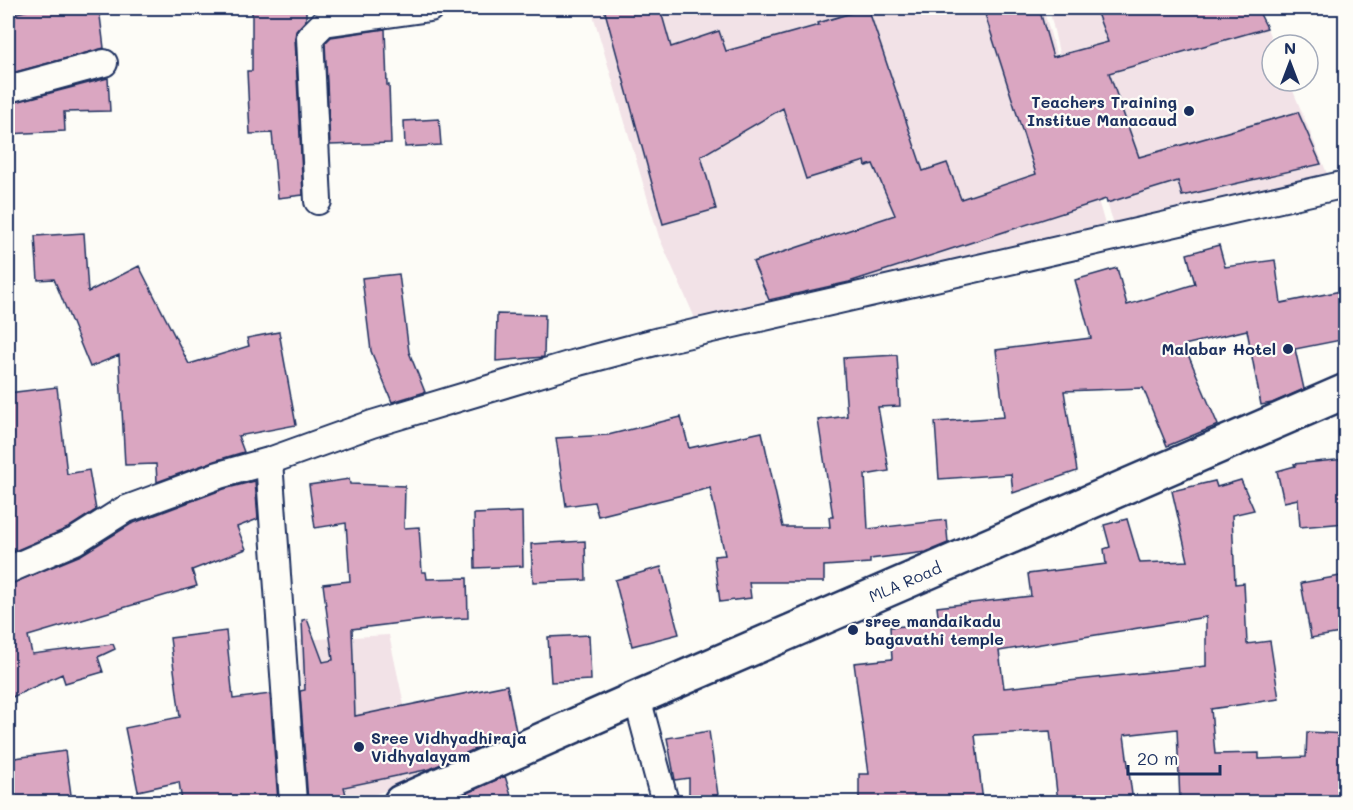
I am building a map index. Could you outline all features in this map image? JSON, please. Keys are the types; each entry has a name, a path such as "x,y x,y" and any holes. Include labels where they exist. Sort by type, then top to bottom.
{"street":[{"path":"318,201 310,37 324,23 430,8"},
{"path":"8,89 104,63"},
{"path":"8,570 75,541 124,510 219,475 269,461 372,424 572,364 658,341 1346,184"},
{"name":"MLA Road","path":"401,802 1346,391"},
{"path":"269,461 292,802"},
{"path":"638,698 665,802"}],"shaded area":[{"path":"591,8 1043,8 1106,228 698,325 659,237"},
{"name":"Teachers Training Institue Manacaud","path":"1049,8 1258,8 1269,33 1260,33 1260,93 1294,93 1331,183 1117,232 1085,141 1059,53"},
{"name":"Sree Vidhyadhiraja Vidhyalayam","path":"389,635 420,779 352,802 310,802 301,702 300,640"}],"building":[{"path":"38,8 99,8 104,48 8,74 8,15"},
{"path":"252,8 306,8 306,20 296,31 295,38 303,195 278,198 272,133 250,134 247,71 252,71"},
{"path":"604,8 660,8 671,47 719,31 726,51 819,25 818,23 868,8 923,171 947,163 961,199 1036,174 983,8 1039,8 1053,57 1108,42 1095,8 1257,8 1267,28 1109,73 1139,157 1298,112 1321,164 1182,196 1178,181 1107,203 1106,199 849,282 769,300 753,262 895,215 873,164 866,166 865,161 806,179 783,108 701,156 716,209 663,224"},
{"path":"385,29 391,143 330,145 325,43 331,37"},
{"path":"108,78 110,111 64,112 65,131 8,134 8,104"},
{"path":"439,119 441,145 405,147 404,121"},
{"path":"84,233 88,292 139,266 189,364 249,346 247,338 279,332 296,425 238,436 244,452 157,482 156,464 125,465 119,355 90,367 54,279 38,280 35,236"},
{"path":"1219,245 1225,267 1275,260 1281,303 1346,290 1346,339 1295,349 1304,389 1272,403 1261,405 1247,330 1184,345 1218,425 1167,446 1143,388 1064,391 1077,471 1013,493 1011,474 939,479 935,422 1004,417 996,350 1091,338 1075,280 1117,268 1127,305 1195,284 1187,254"},
{"path":"399,274 409,352 425,392 392,402 371,351 362,278"},
{"path":"497,314 545,315 544,357 496,361"},
{"path":"897,355 900,406 878,407 889,471 865,475 868,529 946,520 948,543 926,552 870,559 870,563 824,566 824,582 749,582 751,598 720,602 714,556 725,555 710,488 598,516 594,502 566,506 556,438 608,435 681,417 689,448 762,432 783,527 830,527 829,517 833,517 818,420 847,416 843,358"},
{"path":"57,387 67,474 89,470 96,510 68,528 8,554 8,393"},
{"path":"1346,459 1346,523 1300,527 1298,499 1284,502 1277,471 1295,466 1294,464"},
{"path":"349,479 350,484 405,486 404,528 419,527 422,572 426,572 427,579 467,578 468,618 424,620 352,629 355,716 507,685 516,731 430,769 344,787 346,795 308,802 300,691 305,690 302,620 307,619 323,662 333,660 323,584 350,581 346,523 315,528 309,485"},
{"path":"1241,480 1254,510 1232,515 1235,584 1244,583 1247,644 1270,641 1279,699 1211,709 1215,754 1259,753 1259,759 1306,757 1307,732 1346,734 1346,802 1180,802 1177,729 1124,735 1133,802 1058,802 1050,731 975,735 983,802 859,802 859,774 869,774 854,663 892,659 890,627 939,624 937,607 1031,596 1028,574 1106,564 1104,549 1110,547 1104,525 1127,519 1140,563 1188,561 1172,491 1215,481 1217,487","holes":["1206,617 1206,666 1004,688 999,651"]},
{"path":"255,481 258,519 237,527 246,549 192,570 197,586 28,636 32,654 113,644 115,649 98,657 103,672 65,683 62,674 8,699 8,585 81,555 131,524 224,489"},
{"path":"522,512 523,566 475,568 474,514"},
{"path":"585,541 586,580 533,582 531,544"},
{"path":"661,567 679,634 632,646 615,580"},
{"path":"1346,575 1346,632 1311,638 1301,583"},
{"path":"226,631 233,699 270,694 278,802 182,802 179,782 138,791 125,728 180,717 170,638"},
{"path":"589,635 591,680 551,682 548,637"},
{"path":"709,731 719,802 689,802 689,778 675,780 667,738"},
{"path":"65,751 72,802 8,802 8,759"},
{"path":"505,776 513,802 446,802"}],"place":[{"name":"Teachers Training Institue Manacaud","path":"1189,111"},
{"name":"Malabar Hotel","path":"1288,349"},
{"name":"sree mandaikadu bagavathi temple","path":"853,630"},
{"name":"Sree Vidhyadhiraja Vidhyalayam","path":"359,747"}]}
